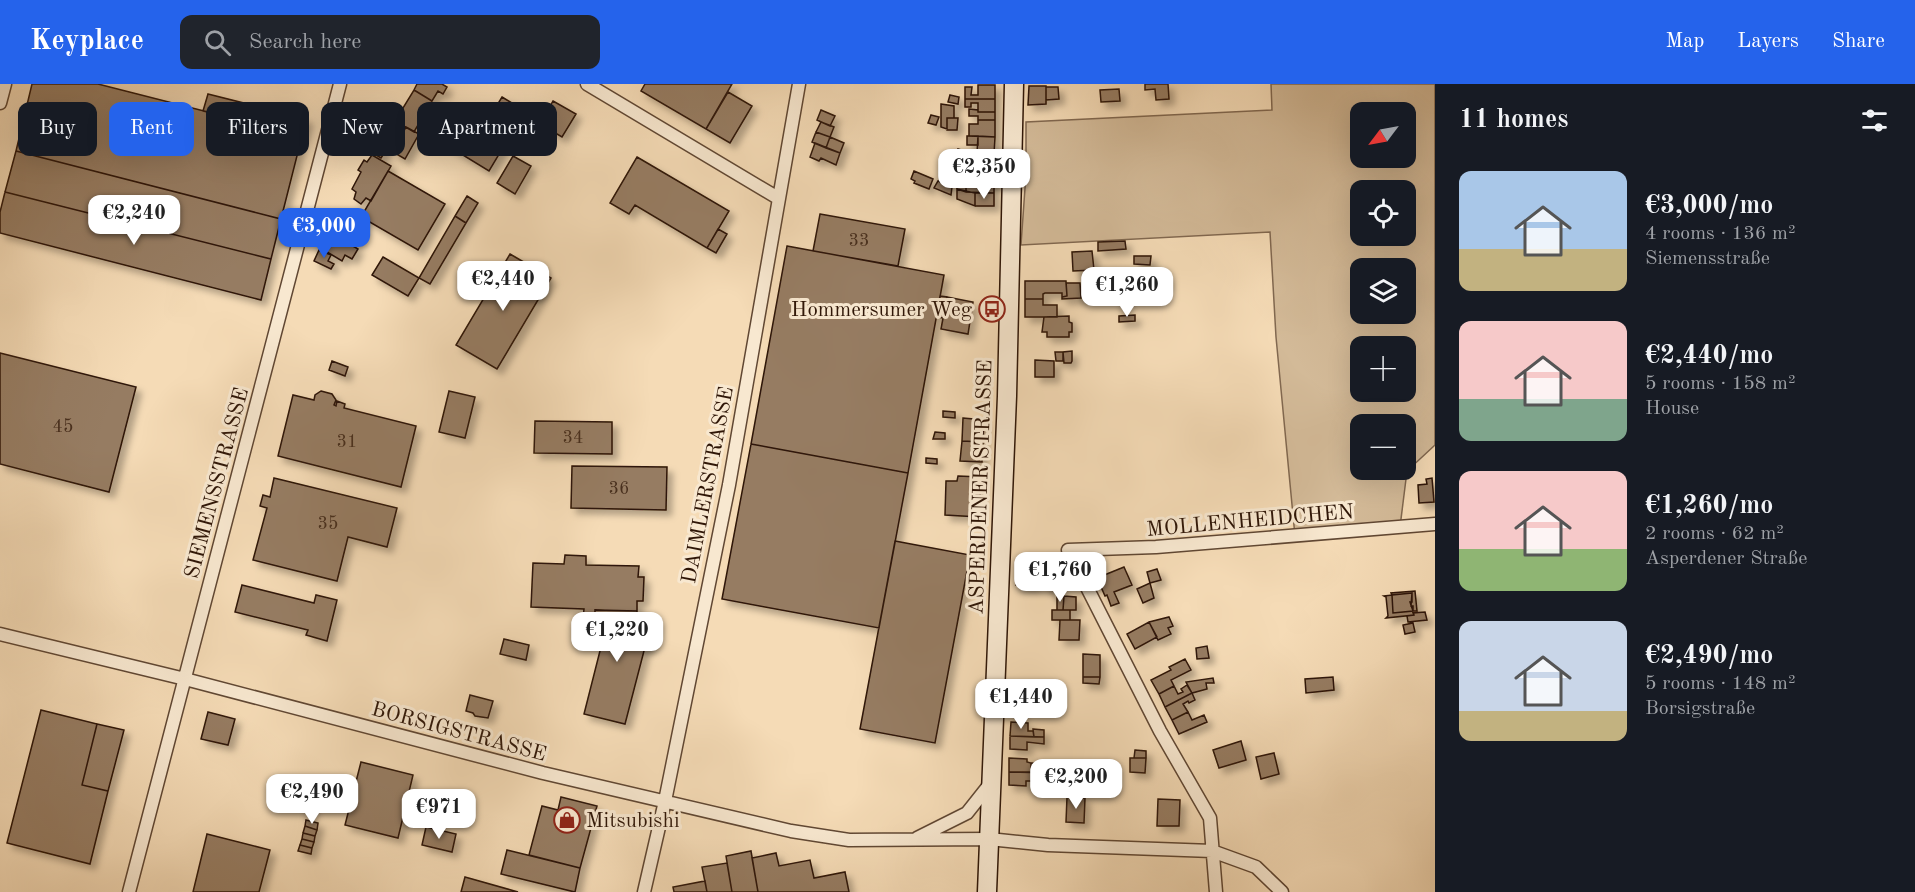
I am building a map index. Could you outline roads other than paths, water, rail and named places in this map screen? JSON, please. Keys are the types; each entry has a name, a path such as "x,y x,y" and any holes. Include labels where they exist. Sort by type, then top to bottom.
{"main road":[{"name":"ASPERDENER STRASSE","path":"987,892 1007,396 1014,84"}],"street":[{"path":"0,103 5,84"},
{"name":"SIEMENSSTRASSE","path":"129,892 340,84"},
{"path":"587,84 778,198"},
{"name":"DAIMLERSTRASSE","path":"644,892 665,801 729,485 799,84"},
{"name":"MOLLENHEIDCHEN","path":"1212,852 1210,818 1160,731 1068,550 1155,547 1435,524"},
{"name":"BORSIGSTRASSE","path":"0,634 185,679 543,773 791,831 849,840 988,839 1048,845 1212,852 1256,867 1282,892"},
{"name":"BORSIGSTRASSE","path":"913,840 967,813 990,784"},
{"path":"1212,852 1216,892"}],"place":[{"name":"Hommersumer Weg","path":"992,309"},
{"name":"Mitsubishi","path":"567,820"}]}
